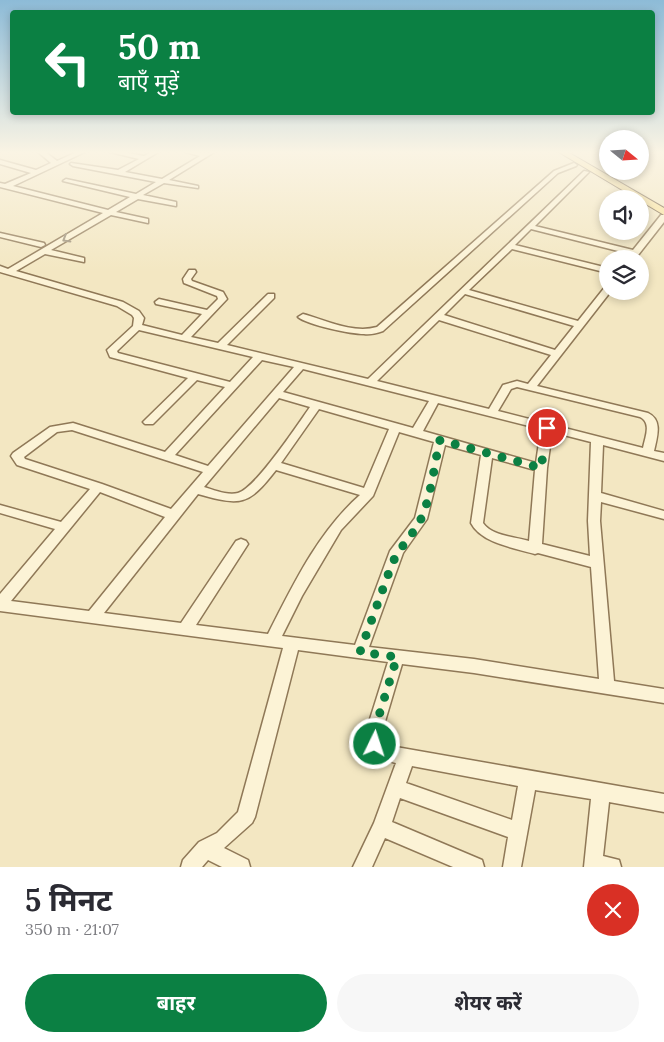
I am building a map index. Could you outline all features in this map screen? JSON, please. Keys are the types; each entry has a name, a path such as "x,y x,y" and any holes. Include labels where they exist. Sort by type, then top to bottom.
{"main road":[{"path":"627,191 663,214"},
{"path":"649,209 663,214"}],"street":[{"path":"22,191 145,221"},
{"path":"114,191 173,204"},
{"path":"10,271 100,210 131,191"},
{"path":"0,268 43,248 146,191"},
{"path":"303,318 363,332 374,332 380,329 534,191"},
{"path":"370,382 566,191"},
{"path":"637,250 663,214"},
{"path":"530,227 612,250"},
{"path":"0,235 81,260"},
{"path":"510,246 599,269"},
{"path":"0,268 120,304 136,313 139,318 136,328 112,350 113,355 232,386"},
{"path":"184,338 209,314 223,297 188,283 187,279 192,272"},
{"path":"464,291 580,325"},
{"path":"221,346 270,296"},
{"path":"531,387 599,300"},
{"path":"159,302 209,314"},
{"path":"437,316 557,354"},
{"path":"136,328 301,365 664,458"},
{"path":"167,457 261,356"},
{"path":"92,617 173,515 301,365"},
{"path":"149,422 194,377"},
{"path":"491,414 507,387 516,384 531,387 650,418 654,424 648,454"},
{"path":"277,394 541,468"},
{"path":"416,434 435,399"},
{"path":"196,489 241,497 252,491 316,406"},
{"path":"173,515 98,487 21,462 17,456 54,429 66,425 212,471"},
{"path":"272,640 296,593 336,527 368,493 395,428"},
{"path":"535,549 541,468 547,428"},
{"path":"360,652 397,552 415,530 425,508 440,440"},
{"path":"598,441 595,496 596,563 607,687"},
{"path":"487,453 478,523 480,529 494,537 535,549 596,563"},
{"path":"273,465 368,493"},
{"path":"0,604 98,487"},
{"path":"595,496 664,516"},
{"path":"0,509 63,527"},
{"path":"184,629 241,544"},
{"path":"0,604 474,666 664,696"},
{"path":"190,867 206,850 223,839 246,817 292,643"},
{"path":"397,657 373,735 375,744 380,750 528,780 664,803"},
{"path":"362,867 381,827 407,757"},
{"path":"512,867 528,780"},
{"path":"396,788 518,831"},
{"path":"600,792 594,865 612,867"},
{"path":"381,827 474,867"},
{"path":"206,850 241,867"}],"route":[{"path":"375,744 373,735 397,657 360,652 397,552 415,530 425,508 440,440 541,468 547,428"}]}
